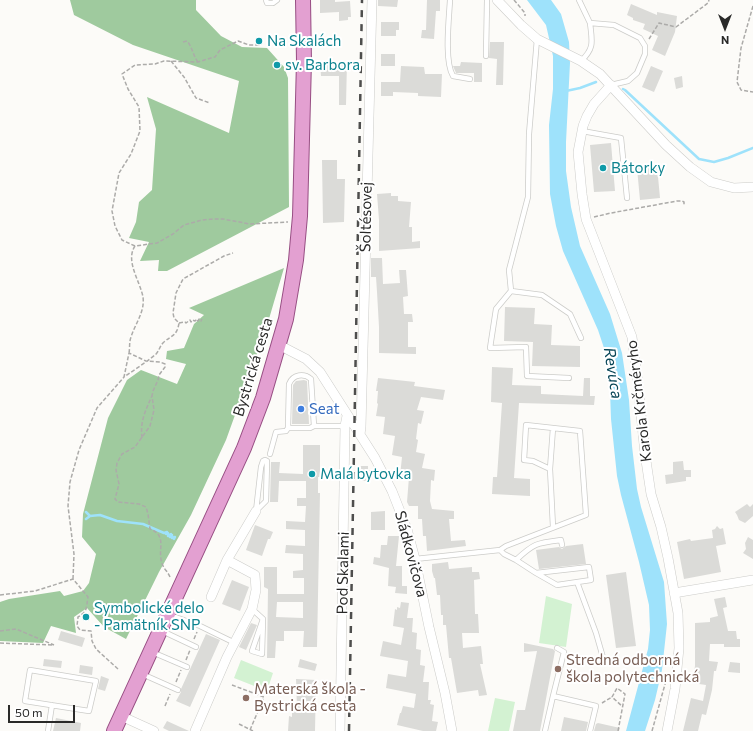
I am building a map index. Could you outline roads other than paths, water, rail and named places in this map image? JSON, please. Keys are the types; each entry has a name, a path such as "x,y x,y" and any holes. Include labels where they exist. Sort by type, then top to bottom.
{"main road":[{"name":"Bystrická cesta","path":"114,731 253,425 263,398 286,319 298,246 300,216 304,61 303,0"}],"street":[{"name":"Šoltésovej","path":"360,434 362,406 372,0"},
{"path":"497,0 537,39 581,61 600,74 666,145 690,167 711,182 734,188 753,187"},
{"name":"Karola Krčméryho","path":"611,85 594,104 587,116 582,131 578,152 586,219 632,337 638,374 645,454 651,494 661,527 678,613 679,648 675,690 667,731"},
{"name":"Sládkovičova","path":"279,345 306,359 320,372 375,458 395,496 408,529 445,693 452,731"},
{"name":"Pod Skalami","path":"340,731 347,416"},
{"path":"211,597 227,560 256,511"},
{"path":"195,731 227,657 252,609 256,590 255,575 227,560"},
{"path":"674,593 753,580"},
{"path":"121,716 154,731"}],"lane":[{"path":"266,0 268,3 274,4 277,0"},
{"path":"450,0 448,31 449,69 453,76 470,79"},
{"path":"486,56 487,0"},
{"path":"579,0 590,23 592,37 590,52 581,61"},
{"path":"590,23 614,25 640,38 644,46 645,54 637,72 628,81 611,85"},
{"path":"537,39 530,134 528,197 509,270 511,291 496,308 490,348 526,347 527,376 569,378"},
{"path":"582,131 621,138 627,198"},
{"path":"511,291 542,295 570,314 581,338"},
{"path":"288,428 289,384 292,378 301,375 311,379 314,426"},
{"path":"415,559 500,550 506,546 586,515 580,431 526,425 524,460 534,461 550,469"},
{"path":"270,454 276,432 286,431 288,428 346,426"},
{"path":"553,428 550,469 553,527"},
{"path":"265,460 267,461 266,501 256,511 261,467 263,461 265,460"},
{"path":"516,560 537,543 562,540 562,545"},
{"path":"500,550 536,574 557,584 591,580 589,567 536,574"},
{"path":"576,582 596,633 604,661"},
{"path":"252,609 262,619 262,654 252,651 262,619"},
{"path":"168,614 200,626 235,643"},
{"path":"160,630 196,647"},
{"path":"545,731 564,652 558,648"},
{"path":"150,652 188,667"},
{"path":"30,670 96,681 89,711 52,705 25,701 30,670"},
{"path":"140,673 178,690"},
{"path":"553,696 596,706 590,731"},
{"path":"48,731 52,705"}],"water":[{"name":"Revúca","path":"527,0 551,0 561,14 569,42 570,63 566,171 571,207 580,246 610,314 622,353 629,400 637,489 664,582 667,624 662,670 655,700 645,731 626,731 648,649 650,630 649,605 617,476 611,419 609,363 598,330 563,251 556,226 550,194 549,125 553,89 553,56 546,25"}],"waterway":[{"path":"566,91 596,82"},
{"path":"623,89 699,159 714,162 753,148"},
{"path":"86,512 90,516"},
{"path":"86,519 90,516 100,515 117,521 143,524 164,533 167,532 166,534 168,533 168,536 171,534 170,537 172,535 172,538 175,537 174,539"}],"railway":[{"path":"349,731 362,0"}],"place":[{"name":"Na Skalách","path":"259,41"},
{"name":"sv. Barbora","path":"277,65"},
{"name":"Bátorky","path":"603,168"},
{"name":"Seat","path":"301,409"},
{"name":"Malá bytovka","path":"312,474"},
{"name":"Symbolické delo - Pamätník SNP","path":"86,617"},
{"name":"Stredná odborná škola polytechnická","path":"558,669"},
{"name":"Materská škola - Bystrická cesta","path":"246,698"}]}
